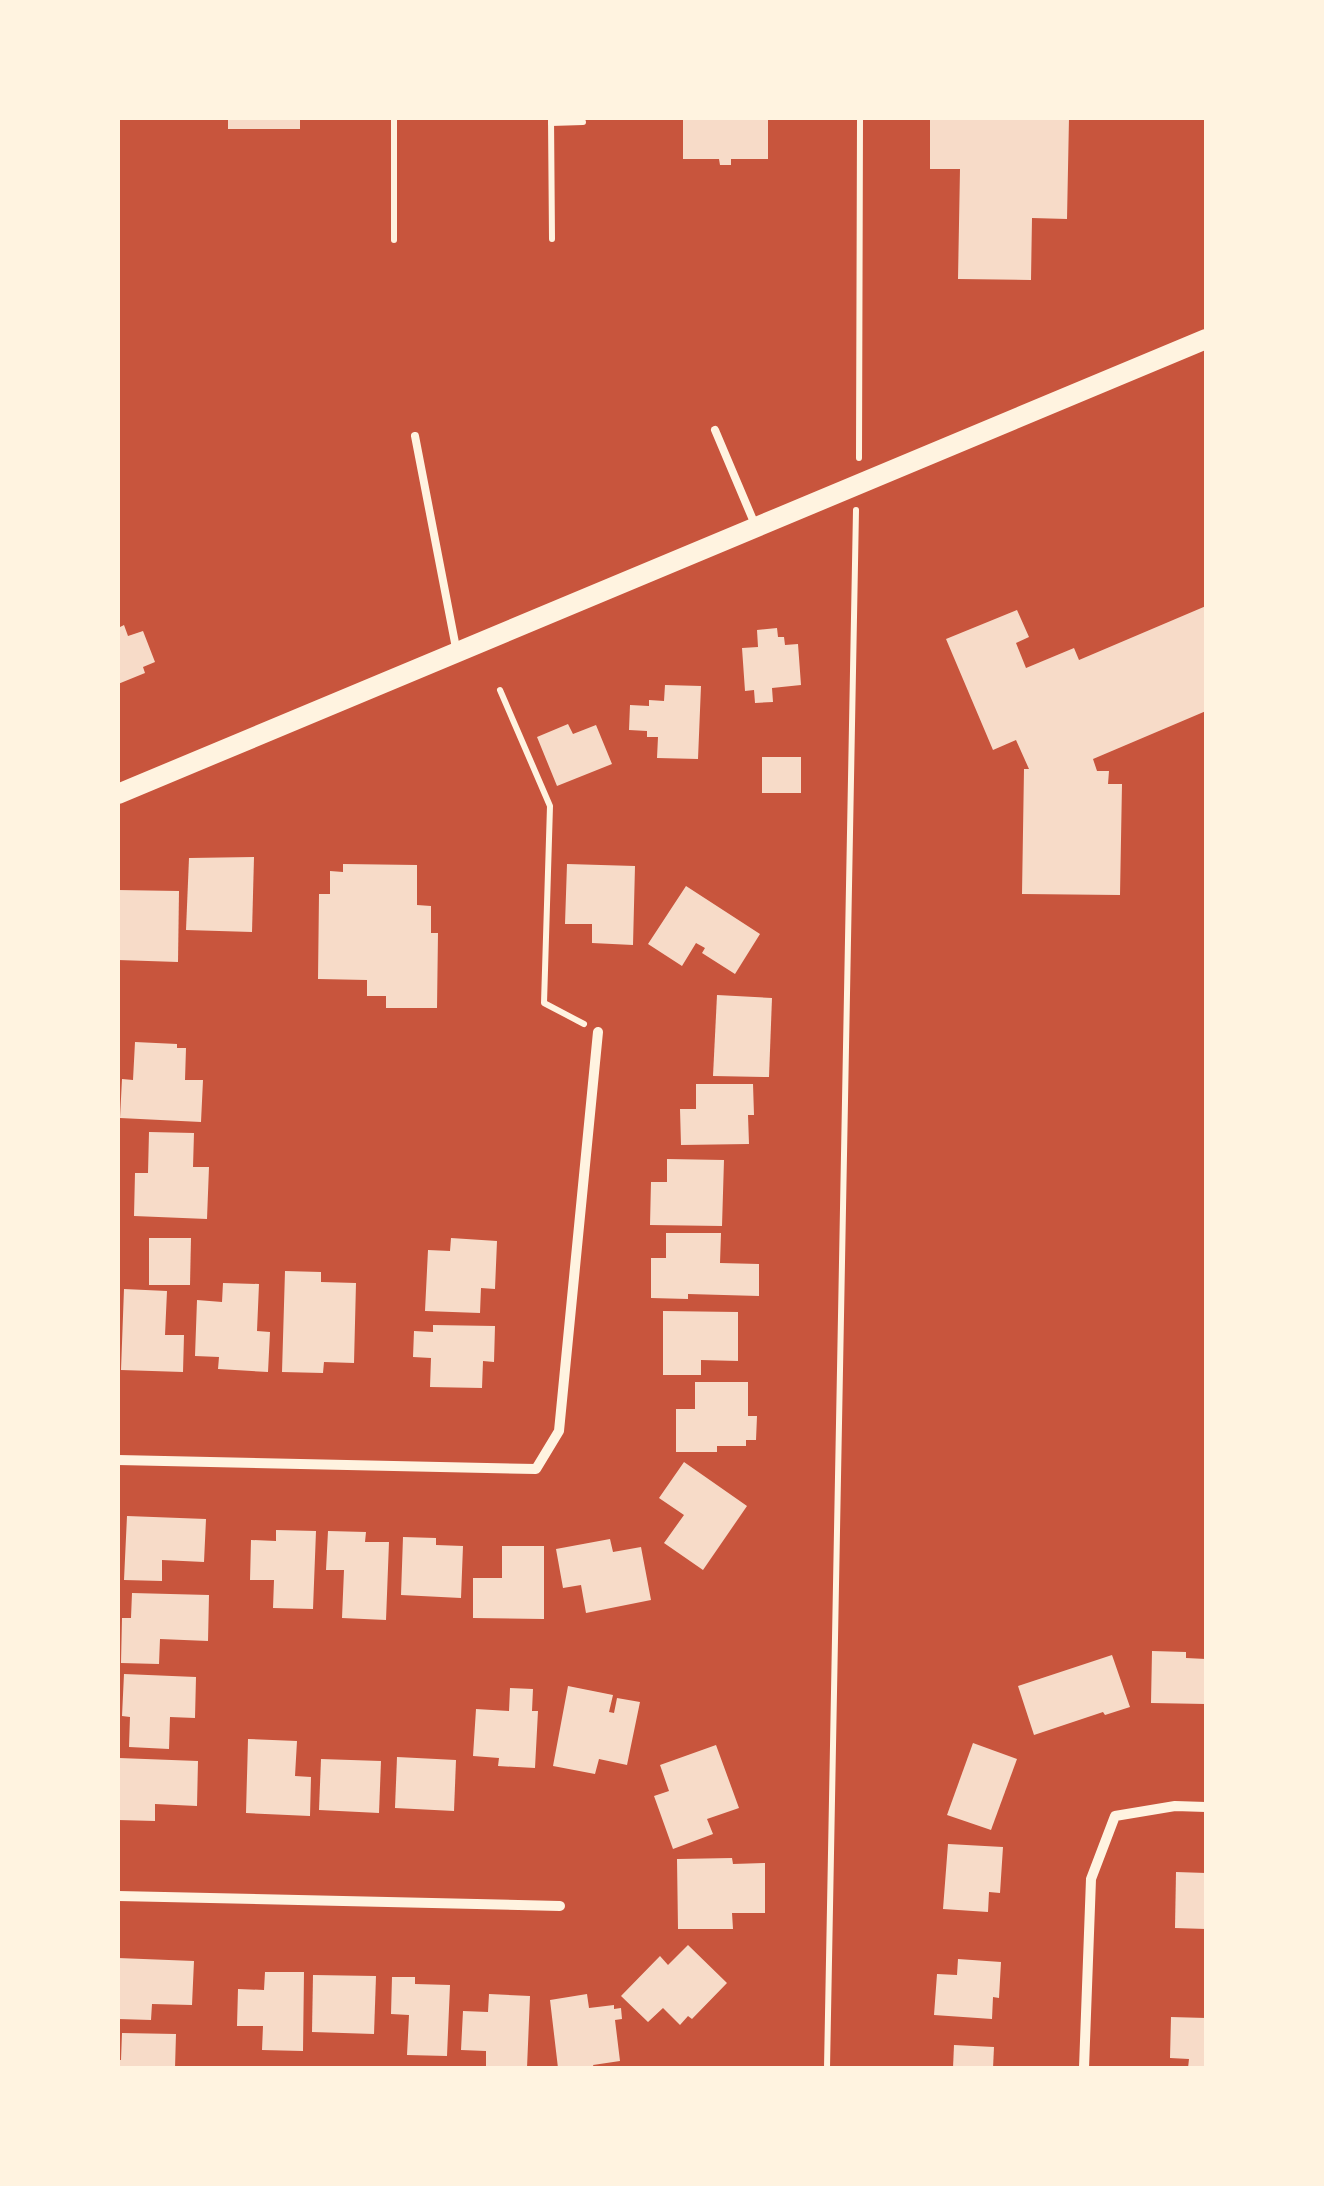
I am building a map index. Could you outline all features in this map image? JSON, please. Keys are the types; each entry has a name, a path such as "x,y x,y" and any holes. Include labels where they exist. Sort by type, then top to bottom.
{"main road":[{"path":"118,794 1206,339"}],"street":[{"path":"118,1460 536,1470 559,1432 598,1032"},
{"path":"1084,2068 1091,1879 1115,1816 1175,1806 1206,1807"},
{"path":"118,1896 560,1906"}],"lane":[{"path":"715,430 756,527"},
{"path":"415,436 456,652"}],"path":[{"path":"394,118 394,240"},
{"path":"859,455 860,118"},
{"path":"552,239 551,120 583,122"},
{"path":"827,2068 854,538"},
{"path":"500,690 550,806 544,1003 598,1032"}],"building":[{"path":"228,118 300,118 300,129 228,129"},
{"path":"683,118 768,118 768,159 731,159 731,165 720,165 719,159 683,159"},
{"path":"930,118 1069,118 1067,219 1032,218 1031,280 958,279 960,169 930,169"},
{"path":"1206,606 1206,711 1093,759 1097,771 1109,771 1108,784 1122,784 1120,895 1022,894 1024,769 1029,769 1016,740 993,750 946,639 1017,610 1029,637 1016,643 1026,668 1074,648 1079,660"},
{"path":"124,625 128,636 143,631 155,662 143,667 145,673 118,684 118,628"},
{"path":"777,628 785,645 798,644 801,685 772,688 773,702 755,703 754,690 745,691 742,648 758,647 757,630"},
{"path":"665,685 701,686 698,759 657,758 658,737 647,737 647,731 629,730 630,705 649,706 649,700 664,701"},
{"path":"568,724 573,734 596,725 612,764 557,786 537,737"},
{"path":"762,757 801,757 801,793 762,793"},
{"path":"254,857 252,932 186,930 189,858"},
{"path":"343,864 417,865 417,905 431,906 431,933 438,933 437,1008 386,1008 386,996 367,996 367,980 318,979 319,894 330,894 330,871 343,872"},
{"path":"567,864 635,866 633,945 592,943 592,924 565,924"},
{"path":"686,886 760,934 735,974 702,953 705,948 696,943 682,966 648,944"},
{"path":"118,890 179,891 178,962 118,960"},
{"path":"717,995 772,998 769,1077 713,1076"},
{"path":"135,1042 186,1048 185,1080 203,1080 201,1122 120,1118 122,1079 133,1080"},
{"path":"696,1084 753,1084 754,1115 748,1115 749,1144 681,1145 680,1109 696,1109"},
{"path":"149,1132 194,1133 193,1167 209,1167 207,1219 134,1216 135,1173 148,1173"},
{"path":"667,1159 724,1160 722,1226 650,1225 651,1182 667,1182"},
{"path":"666,1233 721,1233 720,1263 759,1264 759,1296 688,1294 688,1299 651,1298 651,1258 666,1258"},
{"path":"149,1238 191,1238 190,1285 149,1285"},
{"path":"451,1238 497,1241 495,1289 481,1288 480,1313 425,1311 428,1250 450,1251"},
{"path":"285,1271 321,1272 321,1282 356,1283 354,1363 324,1362 323,1373 282,1372"},
{"path":"223,1283 259,1284 257,1331 270,1332 268,1372 218,1369 219,1357 195,1356 197,1300 222,1302"},
{"path":"124,1289 167,1291 165,1335 184,1335 183,1372 121,1370"},
{"path":"663,1311 738,1312 738,1361 701,1360 701,1375 663,1375"},
{"path":"433,1325 495,1326 494,1362 483,1361 482,1388 430,1387 431,1358 413,1357 414,1331 433,1332"},
{"path":"695,1382 748,1382 748,1416 757,1416 756,1440 746,1440 746,1446 717,1446 717,1452 676,1452 676,1409 695,1409"},
{"path":"684,1462 747,1506 703,1570 664,1543 684,1515 659,1498"},
{"path":"127,1516 206,1519 204,1562 162,1560 162,1581 124,1580"},
{"path":"276,1530 316,1531 313,1609 273,1608 274,1580 250,1580 251,1540 276,1541"},
{"path":"328,1531 366,1532 365,1542 389,1542 386,1620 342,1618 344,1570 326,1570"},
{"path":"403,1537 436,1538 436,1545 463,1546 461,1598 401,1595"},
{"path":"610,1539 613,1552 641,1547 651,1600 586,1613 581,1585 563,1588 556,1549"},
{"path":"502,1546 544,1546 544,1619 473,1618 473,1578 502,1578"},
{"path":"132,1593 209,1595 208,1641 160,1639 159,1664 121,1663 122,1618 131,1618"},
{"path":"1152,1651 1186,1652 1186,1658 1206,1659 1206,1704 1151,1703"},
{"path":"1112,1655 1130,1707 1034,1735 1018,1686"},
{"path":"124,1674 196,1677 195,1718 170,1717 169,1749 129,1747 130,1717 122,1716"},
{"path":"568,1686 613,1695 609,1712 614,1713 617,1698 640,1702 627,1765 599,1759 595,1774 553,1766"},
{"path":"510,1688 533,1689 532,1711 538,1711 535,1768 498,1766 499,1758 473,1756 476,1709 509,1711"},
{"path":"248,1739 297,1741 295,1776 311,1777 310,1816 246,1813"},
{"path":"973,1743 1017,1759 991,1830 947,1815"},
{"path":"716,1745 739,1808 707,1819 713,1834 673,1849 654,1796 669,1791 660,1765"},
{"path":"397,1757 456,1760 454,1811 395,1808"},
{"path":"119,1758 198,1761 197,1806 155,1804 155,1821 118,1820"},
{"path":"321,1759 381,1761 379,1813 319,1810"},
{"path":"948,1844 1003,1847 1000,1893 989,1892 988,1912 943,1909"},
{"path":"732,1858 733,1864 765,1863 765,1913 732,1913 733,1929 678,1929 677,1859"},
{"path":"1176,1872 1206,1873 1206,1929 1175,1928"},
{"path":"688,1945 727,1983 692,2019 688,2016 680,2025 663,2008 648,2022 621,1996 660,1956 668,1965"},
{"path":"118,1958 194,1961 192,2005 152,2004 151,2020 118,2019"},
{"path":"958,1959 1001,1962 999,1998 993,1997 992,2019 934,2015 937,1974 957,1975"},
{"path":"265,1972 304,1972 303,2051 262,2050 263,2026 237,2026 238,1989 264,1990"},
{"path":"313,1975 376,1976 374,2034 312,2032"},
{"path":"392,1977 415,1977 415,1984 450,1985 447,2056 407,2055 409,2015 391,2014"},
{"path":"489,1994 530,1996 527,2068 486,2068 486,2051 461,2050 463,2011 488,2012"},
{"path":"587,1994 589,2008 621,2008 622,2019 615,2020 620,2061 593,2065 594,2068 558,2068 550,2000"},
{"path":"1171,2017 1206,2018 1206,2068 1188,2068 1189,2059 1170,2058"},
{"path":"122,2033 176,2034 175,2068 118,2068"},
{"path":"954,2045 994,2047 993,2068 953,2068"}]}
